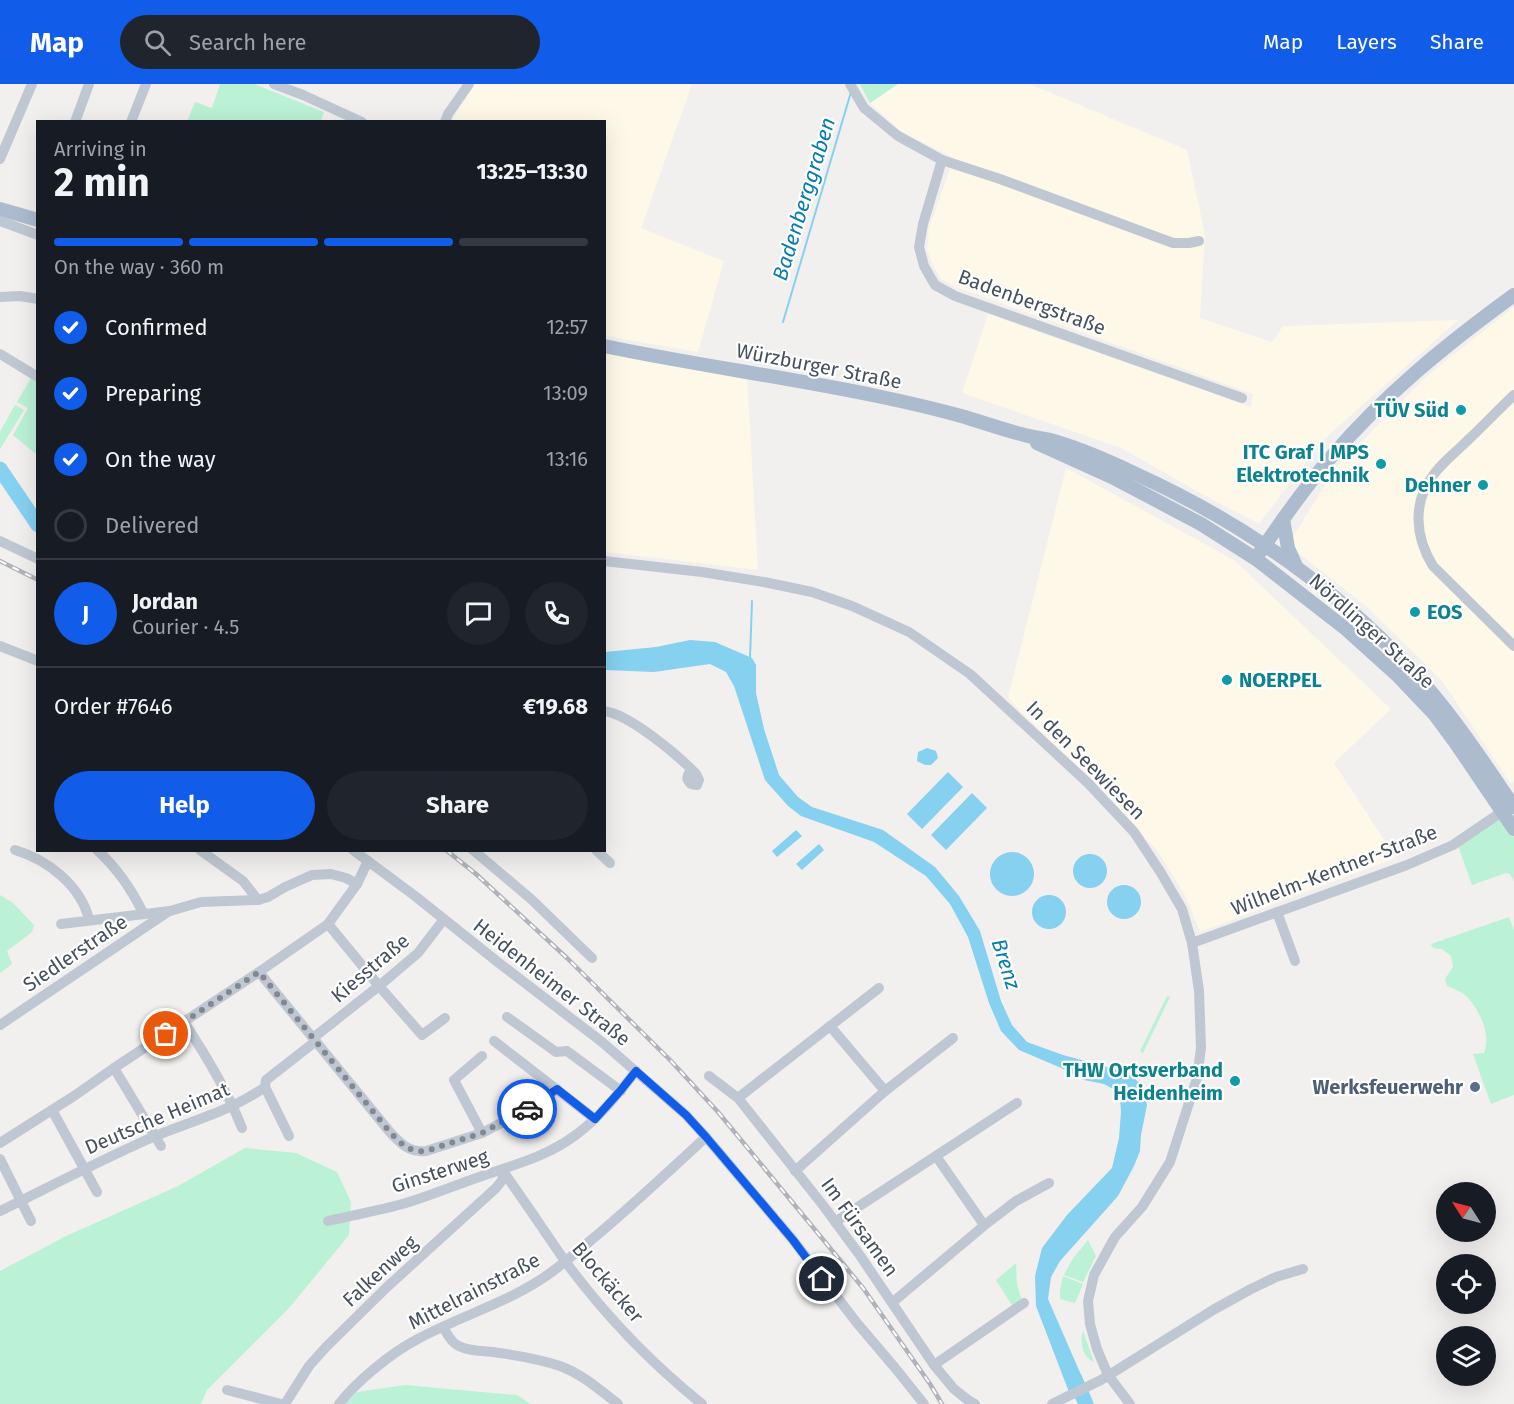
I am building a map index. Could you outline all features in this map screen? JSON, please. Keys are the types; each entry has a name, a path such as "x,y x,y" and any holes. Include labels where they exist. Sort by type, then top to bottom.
{"main road":[{"path":"0,209 36,219"},
{"path":"1256,559 1283,519 1331,457 1383,403 1465,331 1514,295"},
{"name":"Würzburger Straße","path":"606,346 877,396 1047,439 1152,481 1218,516 1265,546"},
{"name":"Würzburger Straße","path":"1024,435 1156,499 1256,559"},
{"path":"1283,519 1288,548 1297,568"},
{"name":"Nördlinger Straße","path":"1265,546 1297,568 1362,621 1427,687 1462,732 1507,801 1513,828"},
{"name":"Nördlinger Straße","path":"1256,559 1346,629 1397,675 1430,710 1507,801"}],"street":[{"path":"0,159 32,84"},
{"path":"76,120 89,84"},
{"path":"132,120 146,84"},
{"path":"274,84 358,120"},
{"path":"446,120 469,84"},
{"path":"853,88 864,108 897,136 942,160 1173,243 1199,241"},
{"name":"Badenbergstraße","path":"942,160 923,224 919,247 924,266 935,285 955,296 1242,398"},
{"path":"0,221 36,234"},
{"path":"0,297 20,296 36,299"},
{"path":"0,354 36,376"},
{"path":"1514,395 1436,472 1421,498 1418,516 1421,541 1433,566 1514,646"},
{"path":"0,541 36,558"},
{"name":"In den Seewiesen","path":"606,561 702,572 812,592 852,606 913,635 970,674 1088,783 1134,832 1182,909 1192,943 1199,991 1201,1048 1197,1078 1170,1162 1142,1207 1115,1237 1094,1275 1088,1300 1090,1324 1097,1349 1108,1376 1130,1404"},
{"path":"0,646 36,660"},
{"path":"606,711 651,735 696,774"},
{"name":"Wilhelm-Kentner-Straße","path":"1192,943 1387,872 1453,844 1507,801"},
{"path":"15,850 42,861 67,882 86,907 89,919"},
{"path":"99,852 121,876 143,914"},
{"path":"203,852 243,881 258,900"},
{"name":"Heidenheimer Straße","path":"356,852 602,1042 686,1115 793,1240 924,1404"},
{"path":"475,852 531,899 592,958"},
{"path":"598,852 610,863"},
{"path":"0,1143 328,924 357,884 368,861"},
{"path":"61,924 170,911 201,902 258,900 312,875 331,874 357,884"},
{"name":"Siedlerstraße","path":"0,1025 170,911"},
{"path":"1277,912 1295,961"},
{"name":"Kiesstraße","path":"315,1040 418,953 444,919"},
{"path":"328,924 422,1035 445,1018"},
{"path":"259,972 389,1131 407,1148 416,1152 426,1151 482,1133 526,1110 557,1089"},
{"path":"738,1098 879,988"},
{"path":"507,1017 556,1052 567,1051 621,1090"},
{"path":"184,1022 209,1060 242,1128"},
{"path":"830,1026 885,1091"},
{"path":"795,1171 885,1091 954,1038"},
{"name":"Deutsche Heimat","path":"0,1211 85,1168 158,1142 233,1106 265,1087 266,1080 315,1040"},
{"path":"494,1041 595,1119"},
{"path":"482,1056 454,1080 482,1133"},
{"path":"114,1068 158,1142"},
{"name":"Ginsterweg","path":"328,1221 410,1202 526,1162 550,1151 575,1136 595,1119 636,1071"},
{"name":"Im Fürsamen","path":"709,1076 738,1098 835,1222 893,1302 934,1365 954,1389 975,1404"},
{"path":"265,1087 289,1136"},
{"path":"835,1222 1017,1103"},
{"path":"52,1110 97,1192"},
{"name":"Mittelrainstraße","path":"339,1404 387,1358 415,1340 539,1281 619,1216 706,1137"},
{"path":"936,1156 984,1225"},
{"path":"0,1159 31,1221"},
{"name":"Blockäcker","path":"502,1170 566,1261 607,1312 681,1388 702,1404"},
{"name":"Falkenweg","path":"227,1390 283,1404 309,1366 326,1347 387,1287 496,1188 502,1179 502,1170"},
{"path":"893,1302 984,1225 1016,1201 1049,1183"},
{"path":"1052,1404 1108,1376 1223,1304 1276,1277 1303,1269"},
{"path":"934,1365 1024,1303"},
{"path":"443,1327 452,1342 458,1346 562,1367 584,1379 618,1404"}],"shaded area":[{"path":"475,84 692,84 641,228 724,261 698,352 606,336 606,120 452,120"},
{"path":"898,84 1030,84 1187,150 1205,235 1200,318 1272,342 1283,326 1458,320 1321,442 1259,524 1121,448 962,393 988,314 1251,407 1253,394 956,287 940,278 927,250 929,228 954,158 902,132 870,103"},
{"path":"1514,307 1514,782 1511,784 1442,681 1367,607 1288,545 1336,467 1429,374"},
{"path":"606,352 747,375 758,570 606,552"},
{"path":"1066,468 1234,560 1391,709 1334,763 1396,858 1200,932 1185,895 1156,849 1008,698"}],"green space":[{"path":"220,84 254,84 324,112 321,120 187,120 195,102 212,108"},
{"path":"860,84 898,84 870,103"},
{"path":"31,378 36,381 36,454 13,435 28,408 17,402"},
{"path":"15,405 24,410 0,449 0,432"},
{"path":"1500,817 1514,837 1514,881 1510,874 1506,873 1472,885 1458,846"},
{"path":"0,895 13,903 34,925 32,932 7,951 12,964 0,973"},
{"path":"1509,917 1514,930 1514,1095 1491,1104 1473,1054 1484,1053 1486,1038 1483,1022 1465,995 1447,986 1445,979 1453,967 1451,956 1442,949 1433,948 1431,944"},
{"path":"1167,996 1170,997 1143,1053 1140,1051"},
{"path":"245,1148 296,1153 337,1172 351,1202 349,1235 290,1307 207,1390 201,1404 0,1404 0,1271 64,1237 178,1186"},
{"path":"1088,1240 1096,1256 1083,1282 1064,1275 1072,1260"},
{"path":"1016,1263 1017,1284 1022,1301 1013,1307 996,1280"},
{"path":"1063,1276 1083,1284 1075,1303 1060,1299"},
{"path":"1083,1331 1094,1362 1087,1357 1083,1349 1081,1340"},
{"path":"405,1385 517,1395 531,1404 345,1404 357,1392"}],"water":[{"path":"690,640 715,642 752,658 756,665 756,693 764,729 779,775 798,797 812,807 883,830 935,867 959,896 980,931 1001,1001 1012,1025 1027,1042 1063,1055 1126,1072 1141,1084 1147,1105 1140,1151 1134,1166 1118,1196 1060,1261 1051,1277 1048,1299 1085,1384 1069,1392 1036,1306 1035,1276 1042,1248 1067,1215 1112,1168 1119,1138 1120,1096 1104,1084 1084,1080 1019,1050 1001,1031 989,1003 968,937 950,904 926,876 874,842 801,816 788,806 765,780 734,686 726,672 710,664 654,672 606,670 606,652 656,647"},
{"path":"927,748 936,751 938,758 931,765 917,761 918,752"},
{"path":"948,772 963,787 922,829 907,814"},
{"path":"972,793 987,808 946,850 931,835"},
{"path":"796,830 802,836 777,857 772,851"},
{"path":"819,844 824,850 802,870 796,864"},
{"path":"1012,852 1028,858 1034,874 1028,890 1012,896 996,890 990,874 996,858"},
{"path":"1090,854 1102,859 1107,871 1102,883 1090,888 1078,883 1073,871 1078,859"},
{"path":"1124,885 1136,890 1141,902 1136,914 1124,919 1112,914 1107,902 1112,890"},
{"path":"1049,895 1061,900 1066,912 1061,924 1049,929 1037,924 1032,912 1037,900"}],"waterway":[{"name":"Badenberggraben","path":"783,322 851,92"},
{"name":"Brenz","path":"0,469 36,522"},
{"name":"Badenberggraben","path":"750,658 752,601"},
{"name":"Brenz","path":"1074,1377 1086,1404"}],"railway":[{"path":"0,561 36,579"},
{"path":"448,852 476,874 567,958 671,1061 718,1112 863,1288 942,1404"}],"way so far":[{"path":"166,1034 259,972 389,1131 407,1148 416,1152 426,1151 482,1133 527,1109"}],"place":[{"name":"TÜV Süd","path":"1461,410"},
{"name":"ITC Graf | MPS Elektrotechnik","path":"1381,464"},
{"name":"Dehner","path":"1483,485"},
{"name":"EOS","path":"1415,612"},
{"name":"NOERPEL","path":"1227,680"},
{"name":"THW Ortsverband Heidenheim","path":"1235,1081"},
{"name":"Werksfeuerwehr","path":"1475,1087"}],"route":[{"path":"527,1109 557,1089 595,1119 636,1071 686,1115 706,1137 793,1240 822,1279"}]}
